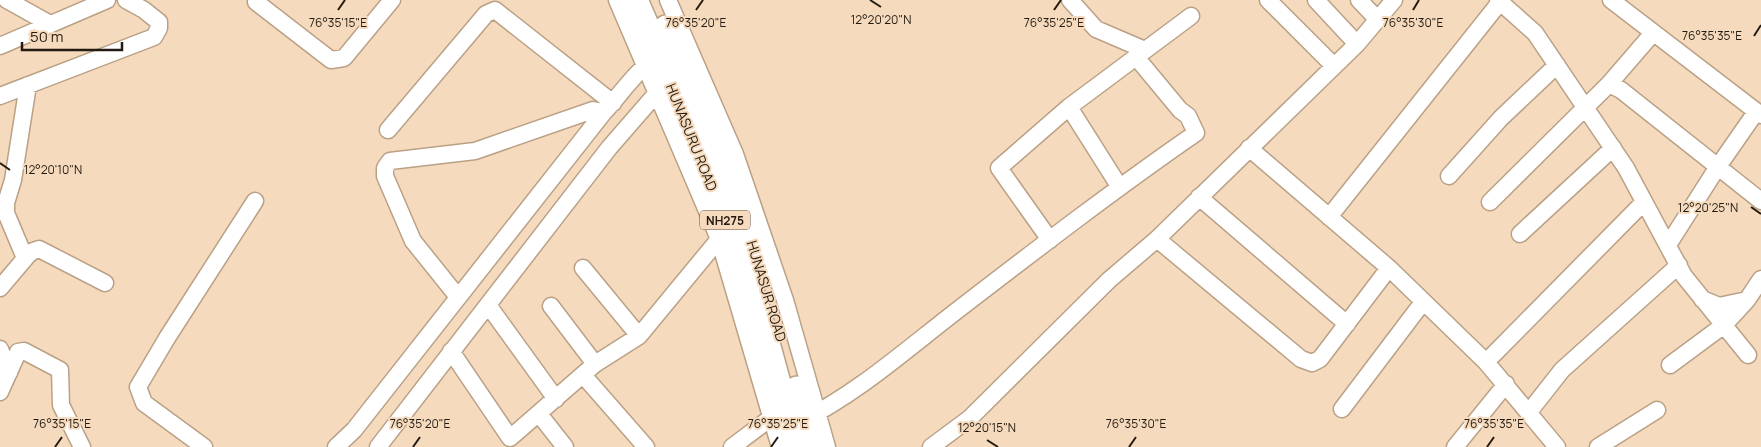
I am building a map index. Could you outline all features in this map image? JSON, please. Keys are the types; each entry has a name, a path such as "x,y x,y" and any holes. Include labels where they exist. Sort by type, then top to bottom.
{"highway":[{"name":"HUNASURU ROAD","path":"636,0 665,69 725,237 758,314 792,426"},
{"name":"HUNASUR ROAD","path":"654,0 665,69 748,230 792,426 813,447"}],"street":[{"path":"7,0 50,24"},
{"path":"0,46 107,0"},
{"path":"0,96 154,37 159,28 159,22 144,10 126,0"},
{"path":"256,2 331,60 344,58 392,0"},
{"path":"617,0 665,69"},
{"path":"668,0 735,154 785,300 792,426"},
{"path":"732,447 792,426 866,381 1119,186 1196,133 1188,116 1180,110 1141,54 1096,29 1070,0"},
{"path":"1268,0 1334,66"},
{"path":"1316,0 1357,44"},
{"path":"1359,0 1378,20"},
{"path":"931,447 970,418 1109,280 1157,240 1357,44 1394,0"},
{"path":"1611,0 1759,114 1717,168 1668,245"},
{"path":"1329,217 1499,1 1535,33 1586,105 1644,202 1684,276 1748,355"},
{"path":"388,130 486,14 495,10 608,108"},
{"path":"1050,240 999,168 1069,107 1191,16"},
{"path":"1490,202 1609,84 1653,33"},
{"path":"1449,176 1500,118 1557,64"},
{"path":"336,447 354,430 608,108 665,69"},
{"path":"378,447 609,148 665,69"},
{"path":"1609,84 1621,90 1761,201"},
{"path":"25,258 6,214 6,203 12,180 28,86"},
{"path":"1069,107 1119,186"},
{"path":"458,297 413,240 384,176 385,168 390,161 475,151 593,110 608,108"},
{"path":"1249,148 1389,268 1486,362 1530,412 1557,447"},
{"path":"1520,234 1613,148"},
{"path":"1199,197 1347,324"},
{"path":"204,447 144,403 138,387 167,338 255,201"},
{"path":"1486,362 1644,202"},
{"path":"451,351 504,442 539,414 589,369 639,336 725,237"},
{"path":"1157,240 1300,358 1312,363 1320,359 1389,268"},
{"path":"0,288 32,250 44,251 105,284"},
{"path":"1530,412 1562,370 1679,265"},
{"path":"583,268 639,336"},
{"path":"1670,365 1724,326 1747,300 1761,279"},
{"path":"1702,299 1719,306 1747,300"},
{"path":"1342,409 1423,302"},
{"path":"488,306 556,399"},
{"path":"551,306 589,369 646,447"},
{"path":"0,349 9,373"},
{"path":"0,392 18,352 24,351 60,370 61,405 82,447"},
{"path":"1455,447 1506,384"},
{"path":"1598,447 1657,410"},
{"path":"539,414 565,447"},
{"path":"792,426 827,447"}]}
